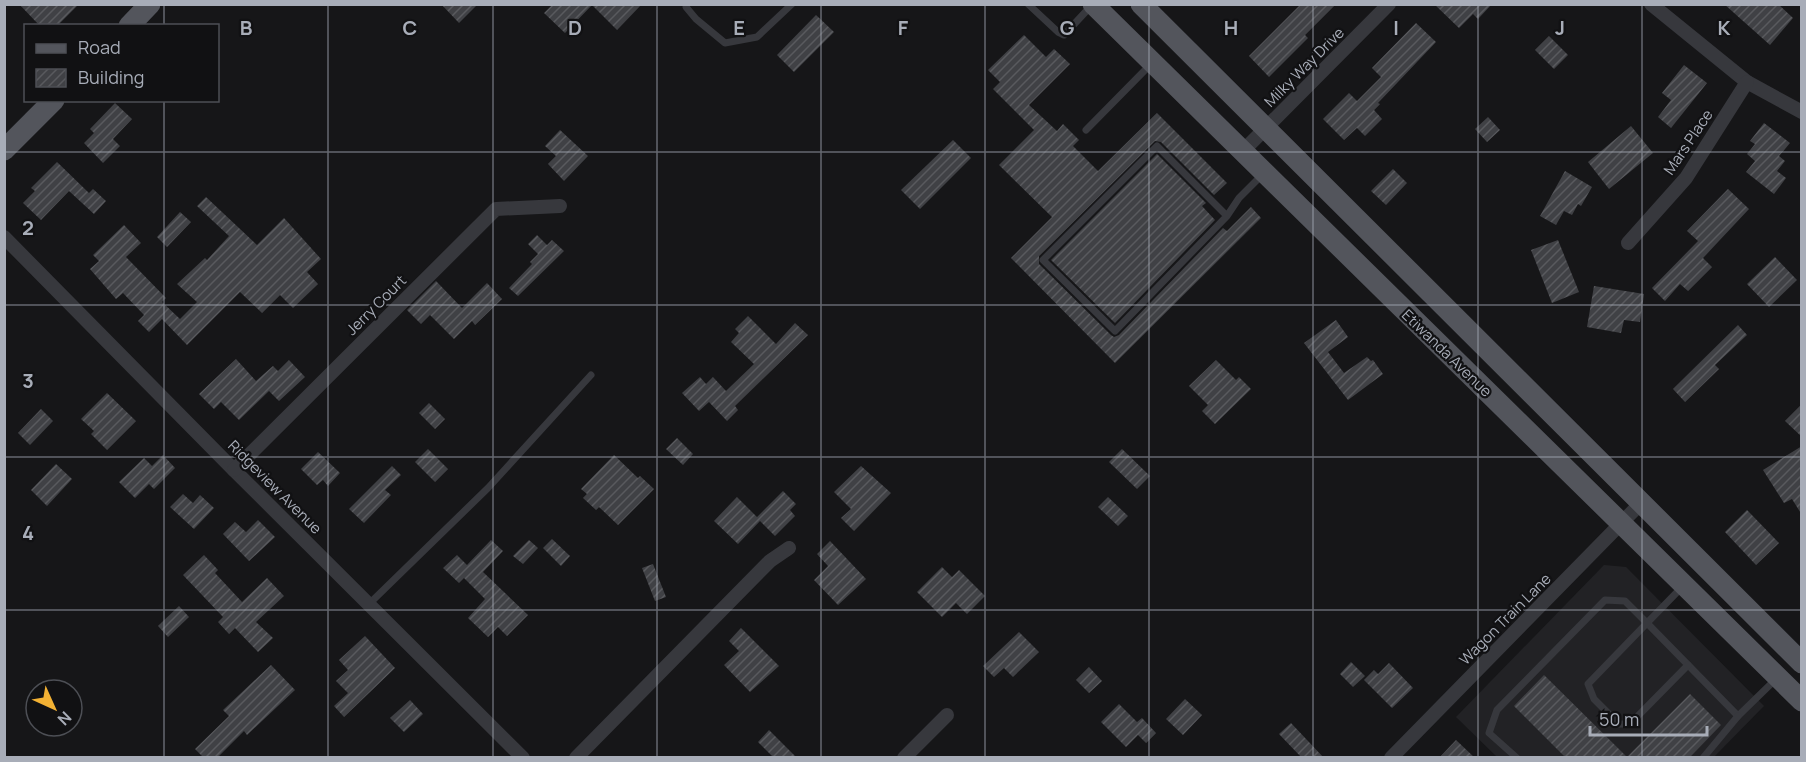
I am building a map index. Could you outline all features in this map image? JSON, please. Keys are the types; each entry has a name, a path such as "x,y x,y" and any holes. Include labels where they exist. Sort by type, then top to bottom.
{"main road":[{"path":"131,24 150,4"},
{"name":"Etiwanda Avenue","path":"1141,4 1802,663"},
{"name":"Etiwanda Avenue","path":"1093,5 1802,701"},
{"path":"4,150 52,102"}],"street":[{"name":"Milky Way Drive","path":"1242,152 1389,4"},
{"path":"1651,4 1747,82 1802,112"},
{"name":"Mars Place","path":"1628,243 1686,178 1747,82"},
{"name":"Jerry Court","path":"234,470 496,209 560,206"},
{"name":"Ridgeview Avenue","path":"4,237 234,470 524,758"},
{"name":"Wagon Train Lane","path":"1391,758 1641,503"},
{"path":"576,758 770,561 789,548"},
{"path":"904,758 947,715"}],"lane":[{"path":"687,4 696,19 725,43 757,37 792,4"},
{"path":"1028,4 1064,35 1093,5"},
{"path":"1086,130 1152,63"},
{"path":"1227,216 1157,146 1043,260 1115,331 1227,216 1239,198 1264,174"},
{"path":"369,604 488,488 591,375"},
{"path":"1683,585 1588,684 1594,699 1619,724 1630,724 1688,665"},
{"path":"1517,758 1489,733 1497,710 1605,600 1625,601 1738,716"},
{"path":"1702,758 1738,716 1777,677"}],"shaded area":[{"path":"1604,565 1626,567 1764,706 1713,758 1497,757 1456,717"}],"building":[{"path":"19,4 79,4 59,24 38,24"},
{"path":"441,4 478,4 459,23"},
{"path":"553,4 642,4 617,30 592,5 565,33 544,13"},
{"path":"1301,4 1336,4 1305,35 1308,38 1269,77 1249,56"},
{"path":"1434,4 1492,4 1478,19 1473,14 1459,28"},
{"path":"1724,4 1778,4 1793,18 1770,45"},
{"path":"816,15 834,32 794,72 777,55"},
{"path":"1416,23 1436,42 1378,103 1380,104 1374,110 1382,119 1365,136 1357,128 1344,140 1323,119 1349,93 1357,101 1381,77 1372,68"},
{"path":"1024,35 1046,57 1054,49 1070,64 1029,105 1057,131 1063,124 1079,140 1073,146 1098,171 1157,113 1227,183 1214,195 1161,142 1155,141 1039,256 1039,264 1111,335 1114,337 1119,335 1223,228 1227,231 1251,207 1261,218 1115,363 1011,258 1052,217 999,165 1034,130 993,89 1000,82 988,70"},
{"path":"1549,36 1568,55 1554,69 1535,50"},
{"path":"1684,65 1707,83 1671,128 1658,117 1671,100 1662,93"},
{"path":"115,103 132,119 113,139 120,146 103,163 84,143 94,133 90,129"},
{"path":"1488,117 1500,130 1487,142 1475,129"},
{"path":"1764,123 1790,143 1779,156 1785,161 1777,171 1786,178 1774,194 1746,172 1755,161 1747,154 1755,144 1750,141"},
{"path":"1631,126 1653,153 1609,189 1588,162"},
{"path":"560,130 588,156 564,181 548,164 556,156 545,146"},
{"path":"953,140 971,158 920,209 901,190"},
{"path":"1157,154 1206,203 1202,206 1215,220 1115,323 1051,260"},
{"path":"57,162 89,193 93,189 106,201 94,214 69,191 41,220 23,203 35,191 31,188"},
{"path":"1393,169 1407,183 1386,205 1371,191"},
{"path":"1565,171 1592,187 1581,206 1578,204 1572,215 1564,211 1556,225 1540,216"},
{"path":"1728,189 1749,209 1703,258 1712,267 1688,291 1680,284 1665,301 1652,288 1698,241 1687,231"},
{"path":"206,197 257,245 284,218 321,259 307,272 318,284 293,308 280,295 262,313 240,292 187,345 162,319 149,332 138,321 144,315 123,293 116,299 90,269 99,261 93,255 124,225 141,243 126,257 166,298 162,302 180,319 197,302 177,284 205,258 207,260 229,236 197,206"},
{"path":"180,212 191,222 167,247 157,237"},
{"path":"537,235 547,245 552,240 564,251 518,296 509,288 532,264 530,262 538,254 528,244"},
{"path":"1558,240 1579,292 1552,303 1531,250"},
{"path":"1775,257 1797,280 1769,307 1747,284"},
{"path":"436,281 462,308 487,283 502,299 475,325 472,321 454,339 430,315 421,324 407,310"},
{"path":"1594,286 1644,294 1640,322 1624,320 1621,333 1587,327"},
{"path":"748,316 776,344 795,323 808,335 735,406 738,410 727,421 709,402 699,411 682,393 700,377 706,384 713,377 726,391 754,364 731,342 739,333 735,329"},
{"path":"1336,320 1348,337 1328,352 1344,373 1367,357 1373,360 1383,374 1348,400 1304,343"},
{"path":"1738,325 1747,335 1715,365 1719,369 1685,402 1673,389"},
{"path":"236,359 256,381 273,366 278,371 289,360 305,377 279,401 269,391 239,420 221,402 214,409 199,394"},
{"path":"1216,360 1236,380 1239,377 1251,389 1215,424 1202,411 1208,405 1189,386"},
{"path":"107,393 136,421 107,450 91,434 94,431 81,419"},
{"path":"429,403 445,419 435,429 419,413"},
{"path":"1802,404 1802,437 1785,421"},
{"path":"41,409 53,421 30,445 18,433"},
{"path":"677,438 693,454 683,465 666,449"},
{"path":"1802,446 1802,515 1792,499 1784,503 1763,470"},
{"path":"428,449 448,469 435,482 415,462"},
{"path":"1122,449 1150,476 1137,489 1109,462"},
{"path":"318,452 340,473 328,486 323,480 317,485 301,469"},
{"path":"163,455 175,468 154,489 149,484 135,498 119,482 144,458 152,466"},
{"path":"614,455 638,478 640,476 654,489 618,525 599,507 596,510 583,498 587,494 581,489"},
{"path":"56,464 72,479 47,506 31,490"},
{"path":"392,466 401,475 385,490 391,495 364,523 349,509"},
{"path":"861,466 891,493 854,531 841,518 851,509 834,492"},
{"path":"783,491 796,504 790,510 795,516 775,536 760,521 738,544 714,521 737,497 757,517"},
{"path":"183,494 193,503 200,495 214,508 194,529 170,507"},
{"path":"1108,497 1128,516 1118,526 1098,507"},
{"path":"1747,510 1779,543 1756,565 1725,532"},
{"path":"258,520 275,537 249,561 223,534 235,522 246,532"},
{"path":"552,539 570,556 561,566 543,548"},
{"path":"491,540 503,551 483,572 528,615 507,636 498,627 488,637 468,618 485,599 464,578 459,583 443,568 457,555 467,565"},
{"path":"529,540 538,548 523,564 513,556"},
{"path":"830,541 866,579 838,605 814,580 828,566 817,554"},
{"path":"204,555 218,570 215,573 242,602 267,578 284,596 256,622 273,638 258,652 235,628 229,634 218,622 223,617 183,575"},
{"path":"653,564 666,597 655,601 642,568"},
{"path":"942,567 952,577 959,570 985,596 967,614 956,603 942,617 917,592"},
{"path":"179,606 189,617 168,637 158,626"},
{"path":"741,628 779,666 750,692 724,665 739,651 729,641"},
{"path":"1019,632 1039,652 1013,677 1004,668 994,677 983,666"},
{"path":"365,636 395,668 344,717 334,706 348,693 336,681 348,670 339,660"},
{"path":"1351,662 1365,676 1353,687 1340,674"},
{"path":"1389,663 1413,688 1392,708 1364,680 1374,670 1378,674"},
{"path":"271,665 295,690 247,735 244,731 217,758 204,758 195,749 229,716 223,710"},
{"path":"1089,667 1102,681 1089,693 1076,680"},
{"path":"1544,675 1627,757 1690,694 1721,725 1689,758 1566,758 1514,706"},
{"path":"1185,699 1202,715 1183,735 1166,719"},
{"path":"410,700 423,714 404,732 390,718"},
{"path":"1119,704 1137,722 1142,718 1156,733 1146,743 1138,735 1126,747 1101,722"},
{"path":"1291,723 1324,758 1302,758 1279,734"},
{"path":"769,730 797,758 774,758 758,742"},
{"path":"1456,740 1475,758 1439,758"}]}
